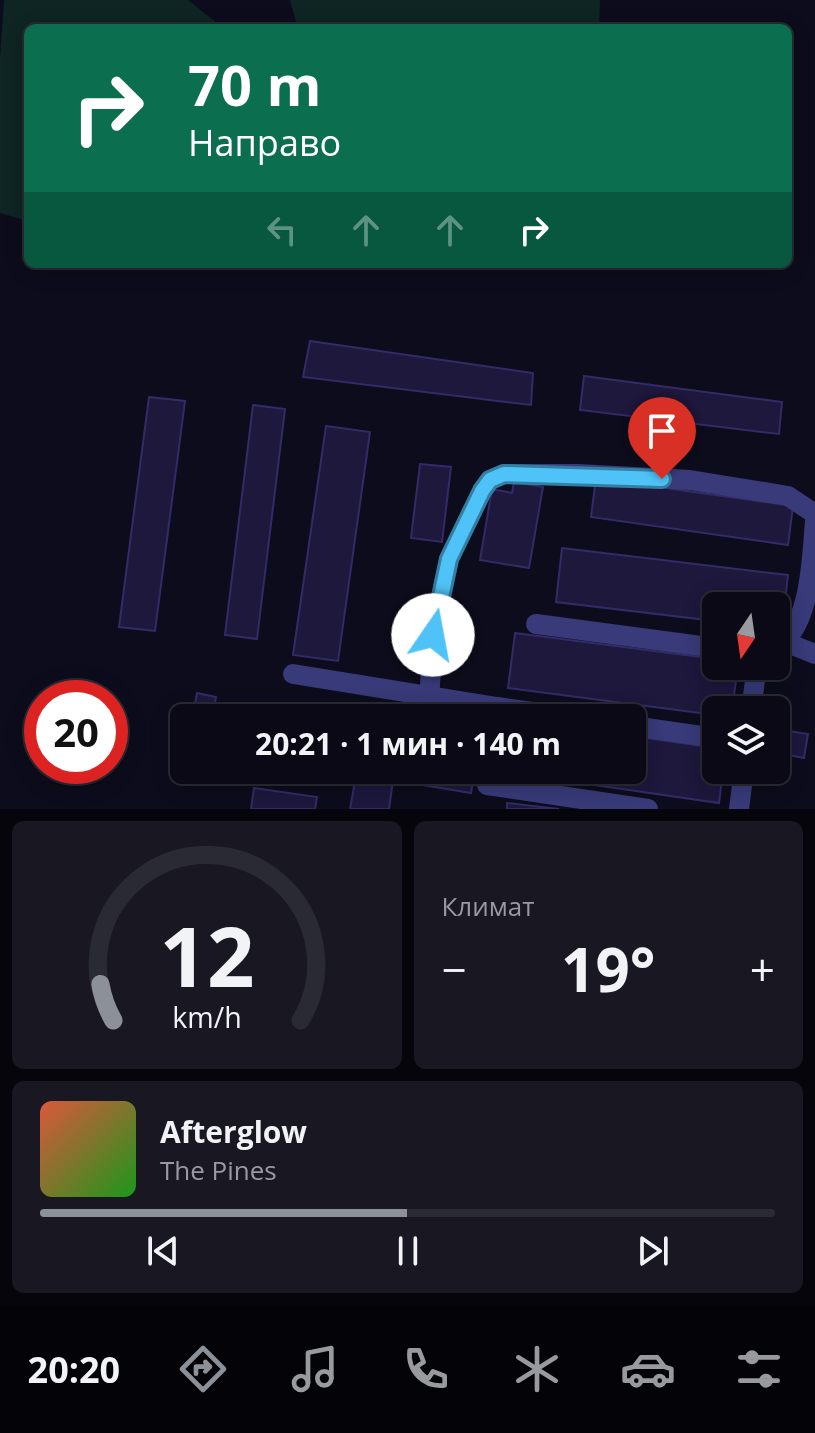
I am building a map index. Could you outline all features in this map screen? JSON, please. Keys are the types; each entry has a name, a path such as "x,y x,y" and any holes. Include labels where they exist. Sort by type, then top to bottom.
{"lane":[{"path":"429,704 433,635 449,559 490,480 504,474 534,474 690,480 788,496 815,514"},
{"path":"790,630 812,589 815,521"},
{"path":"536,624 702,646"},
{"path":"790,647 815,654"},
{"path":"293,674 430,695 465,704"},
{"path":"646,728 702,736"},
{"path":"487,784 648,809"},
{"path":"739,809 742,784"}],"green space":[{"path":"4,0 188,0 218,24 24,24 24,220 0,213 0,58"},
{"path":"290,0 600,0 599,24 297,24"}],"building":[{"path":"310,341 533,373 531,405 303,377"},
{"path":"584,376 782,402 779,434 580,410"},
{"path":"149,397 185,401 155,631 119,627"},
{"path":"253,405 285,409 257,639 225,635"},
{"path":"326,426 370,432 338,661 293,655"},
{"path":"420,464 451,467 442,542 411,538"},
{"path":"596,478 793,506 788,545 591,517"},
{"path":"514,482 543,487 529,568 480,560 492,489 512,493"},
{"path":"562,548 788,575 786,592 702,592 702,619 556,602"},
{"path":"515,633 702,657 702,680 736,680 734,696 702,696 702,713 508,688"},
{"path":"197,693 216,697 215,704 195,704"},
{"path":"790,731 808,734 804,758 790,755"},
{"path":"646,738 702,746 702,784 721,784 719,803 588,784 646,784"},
{"path":"354,784 392,784 389,809 350,809"},
{"path":"417,784 473,784 471,793"},
{"path":"254,788 317,797 315,809 251,809"},
{"path":"507,803 559,809 507,809"}],"route":[{"path":"433,635 449,559 490,480 504,474 662,479"}]}
